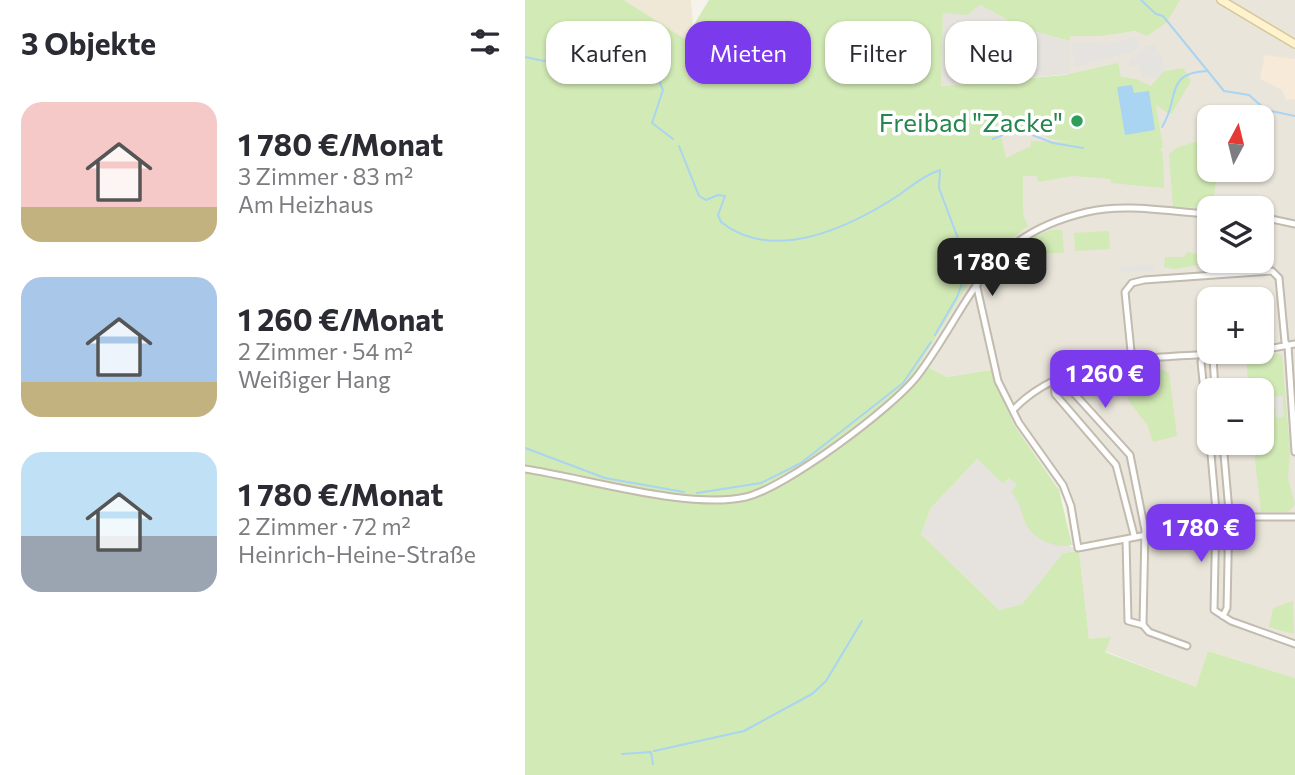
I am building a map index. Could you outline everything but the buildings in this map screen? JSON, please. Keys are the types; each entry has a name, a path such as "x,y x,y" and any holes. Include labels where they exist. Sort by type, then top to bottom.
{"main road":[{"path":"1221,0 1295,44"}],"street":[{"path":"525,469 662,494 715,499 744,497 770,489 836,444 913,382 977,283 1016,242 1039,229 1085,213 1116,210 1197,213"},
{"path":"1274,220 1295,224"},
{"path":"1132,361 1125,292 1132,283 1272,271 1279,278 1285,342 1288,346 1295,452"},
{"path":"977,283 997,376 1031,442 1063,485 1071,506 1078,548 1126,540 1228,516 1295,517"},
{"path":"1274,348 1295,344"},
{"path":"1014,409 1031,394 1072,372 1132,361 1197,356"},
{"path":"1061,379 1130,456 1145,534 1140,625"},
{"path":"1054,382 1055,394 1116,465 1134,536"},
{"path":"1211,455 1215,518 1215,610 1223,616 1295,644"},
{"path":"1223,616 1227,608 1228,516 1224,455"},
{"path":"1126,540 1128,621 1187,646"}],"shaded area":[{"path":"624,0 691,0 693,21 685,21 685,39 671,30 671,21 657,21"},
{"path":"1156,0 1295,0 1295,678 1209,651 1196,687 1105,651 1110,637 1089,640 1079,552 1072,545 1065,503 1057,486 1014,425 991,370 947,377 920,363 970,281 990,256 1027,226 1011,186 1000,131 1069,74 1069,36 1139,31"},
{"path":"980,5 1009,21 945,21 945,84 962,84 941,86 943,13 967,12"},
{"path":"1037,32 1070,41 1070,74 1037,77"},
{"path":"1137,39 1139,46 1135,51 1075,67 1071,43 1097,42 1098,45"},
{"path":"1147,45 1154,45 1163,59 1164,71 1158,78 1141,76 1140,65 1128,66 1130,59"},
{"path":"1265,55 1295,59 1295,99 1286,100 1282,90 1260,79"},
{"path":"1153,264 1153,271 1121,273 1120,266"},
{"path":"1283,396 1284,417 1276,418 1274,397"},
{"path":"977,459 1003,484 1009,478 1017,485 1025,521 1079,551 1063,553 1022,604 999,610 921,534 931,508"}],"green space":[{"path":"525,0 624,0 657,21 546,21 546,84 671,84 671,30 685,39 685,84 811,84 811,21 696,21 709,0 1180,0 1166,23 1147,36 1136,31 1099,36 1070,36 1070,41 1037,32 1037,21 1009,21 980,5 967,15 943,13 941,86 1037,84 1037,77 1065,75 1118,63 1121,77 1136,79 1151,86 1164,71 1183,68 1191,81 1172,113 1169,114 1156,105 1163,147 1160,150 1163,154 1164,188 1073,176 1038,182 1037,176 1023,176 1023,214 1028,226 990,256 970,281 920,363 947,377 991,370 1014,425 1059,490 1072,545 1052,544 1033,533 1011,492 1017,485 1009,478 1003,484 977,459 931,508 921,534 999,610 1022,604 1063,553 1079,551 1089,639 1111,637 1105,652 1196,687 1208,651 1295,678 1295,775 525,775","holes":["1017,126 1030,127 1050,139 1073,142 1031,141 1031,146 1006,158 1000,131"]},
{"path":"1197,141 1197,182 1216,182 1214,196 1197,196 1197,208 1173,207 1169,154 1178,147"},
{"path":"1050,230 1062,230 1064,253 1015,254 1017,245"},
{"path":"1109,231 1110,249 1075,251 1074,233"},
{"path":"1187,252 1197,254 1197,265 1174,269 1164,267 1165,257 1184,257"},
{"path":"1274,354 1282,356 1290,450 1288,479 1295,504 1288,512 1261,512 1254,455 1274,455 1274,378 1248,378 1247,364 1274,364"},
{"path":"1155,366 1169,373 1177,436 1153,442 1148,426 1129,401 1123,371"},
{"path":"1293,601 1294,634 1269,627 1273,608"}],"water":[{"path":"1132,85 1134,93 1149,91 1155,130 1125,135 1117,87"}],"waterway":[{"path":"1141,0 1156,14 1163,16 1224,91 1249,95 1266,110 1295,116"},
{"path":"525,57 544,61 559,57 600,57 613,64 632,63 646,69 658,79 663,90 652,123 673,139"},
{"path":"1162,127 1179,82 1185,76 1208,71"},
{"path":"993,139 1017,129 1053,143 1083,148"},
{"path":"679,146 699,196 706,200 718,195 725,196 718,215 721,222 742,234 764,240 788,240 835,229 858,219 940,170"},
{"path":"935,335 957,297 965,275 965,257 939,188 940,171"},
{"path":"966,259 970,267"},
{"path":"697,493 761,483 801,463 903,383 931,342"},
{"path":"525,448 605,478 684,492"},
{"path":"654,751 744,731 812,694 826,681 862,621"},
{"path":"622,754 651,752 653,764"}],"place":[{"name":"Freibad \"Zacke\"","path":"1077,121"}]}
